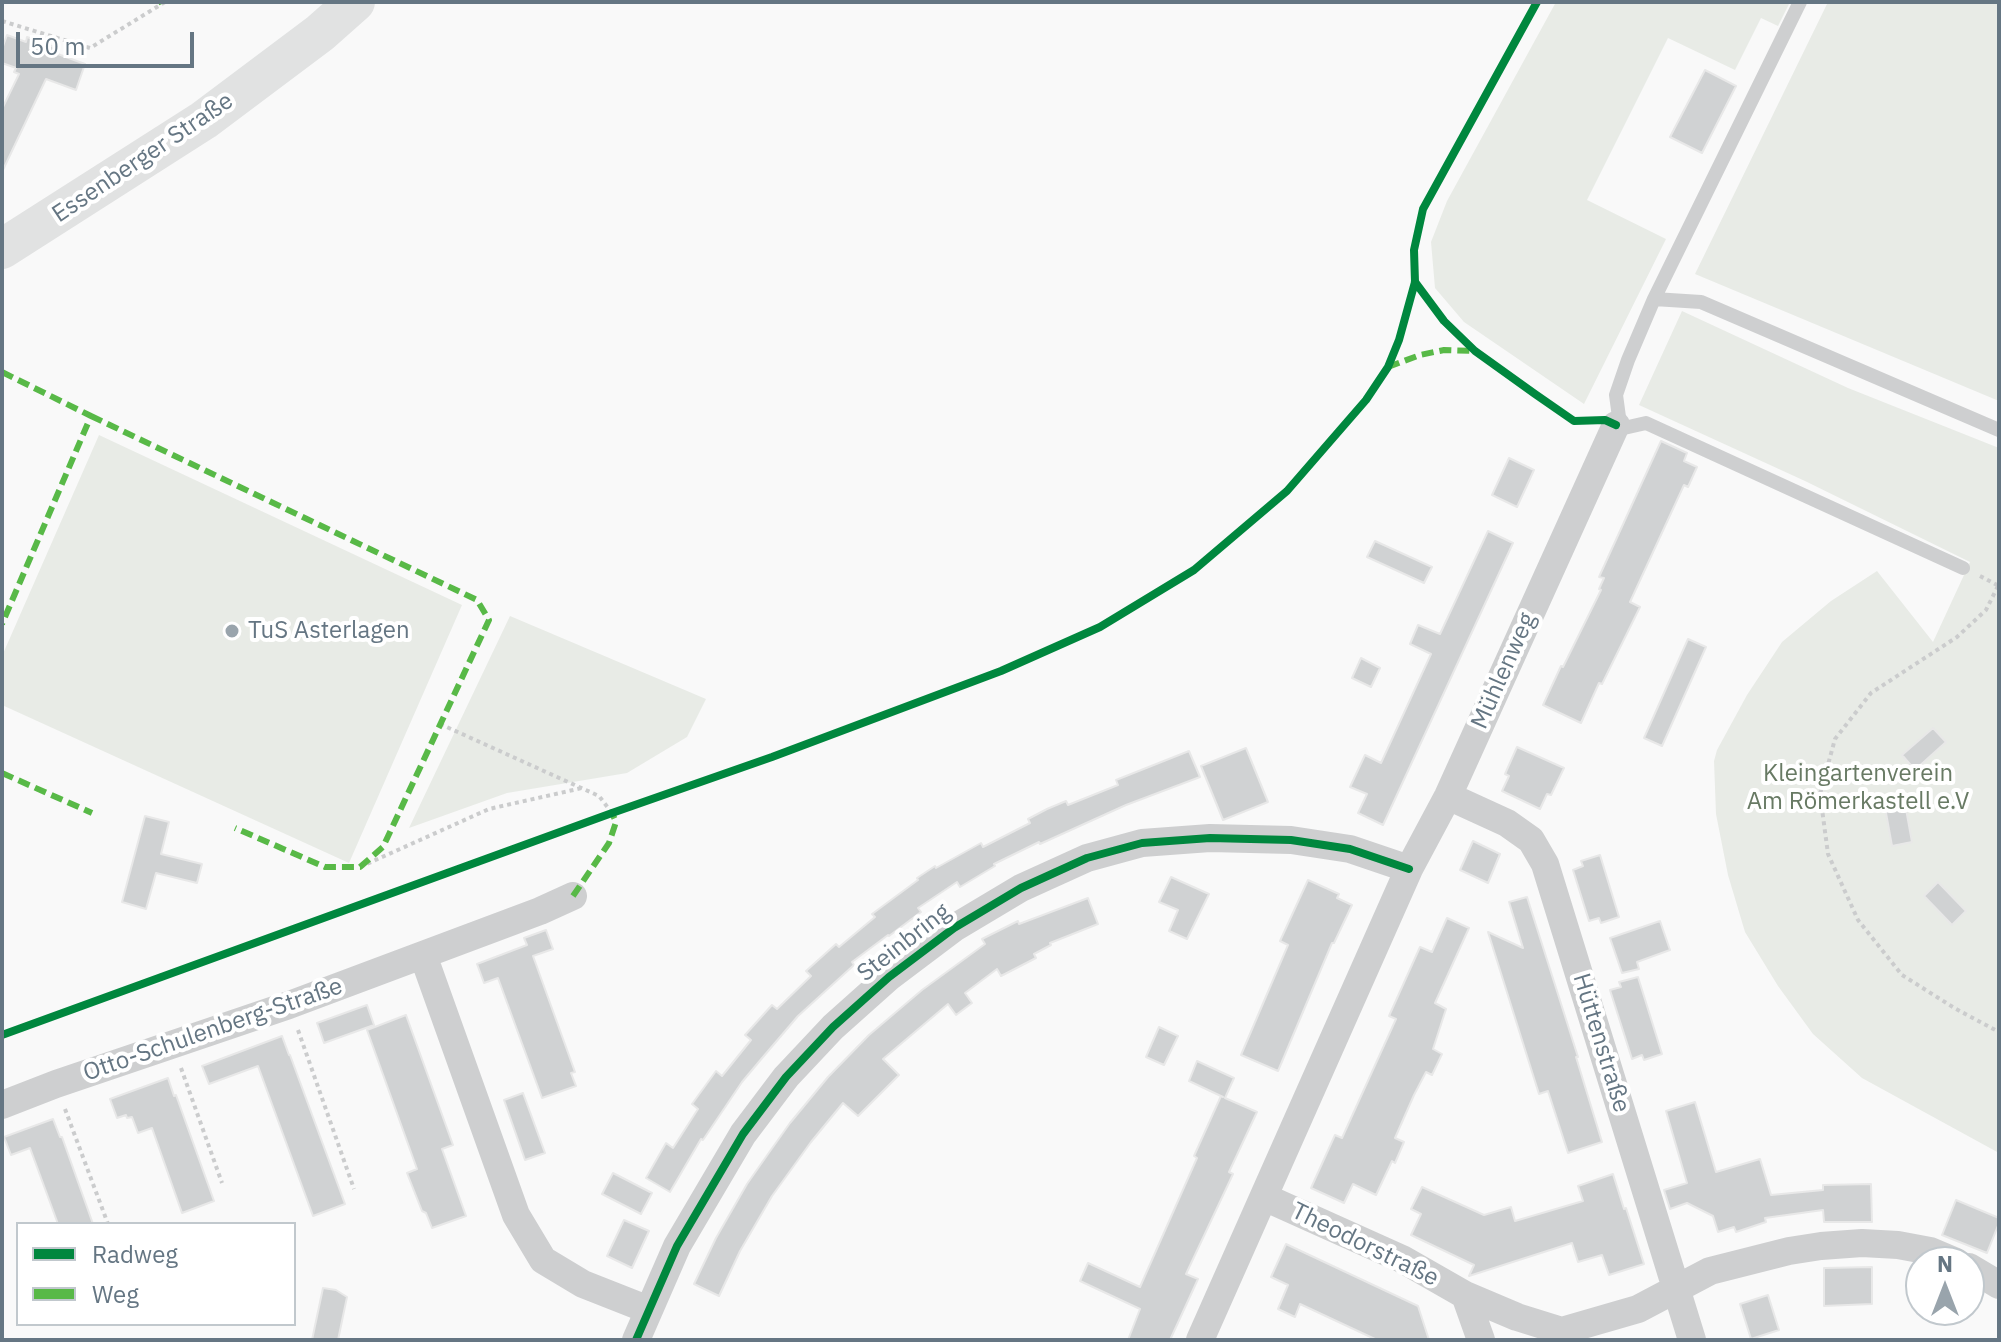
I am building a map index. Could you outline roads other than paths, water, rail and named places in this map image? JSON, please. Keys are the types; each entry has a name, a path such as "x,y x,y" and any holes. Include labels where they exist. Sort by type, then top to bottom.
{"main road":[{"name":"Essenberger Straße","path":"2,249 204,120 320,33 355,2"}],"street":[{"name":"Mühlenweg","path":"1200,1340 1409,869 1448,796 1616,425"},
{"name":"Hüttenstraße","path":"1448,796 1507,823 1531,840 1545,864 1692,1340"},
{"name":"Steinbring","path":"636,1340 677,1246 743,1134 786,1077 833,1027 889,977 954,928 1021,888 1087,858 1142,843 1210,838 1291,840 1350,849 1409,869"},
{"name":"Otto-Schulenberg-Straße","path":"2,1105 289,1005 573,896"},
{"path":"423,955 516,1215 543,1260 583,1284 649,1310"},
{"name":"Theodorstraße","path":"1264,1197 1402,1259 1465,1295 1557,1336"},
{"path":"1557,1336 1638,1309 1710,1271 1821,1246 1862,1243 1905,1246"},
{"name":"Theodorstraße","path":"1465,1295 1481,1340"}],"lane":[{"name":"Mühlenweg","path":"1616,425 1619,417 1616,395 1654,299 1800,2"},
{"path":"1654,299 1701,302 1999,430"},
{"path":"1616,425 1624,428 1646,423 1963,568"}],"place":[{"name":"TuS Asterlagen","path":"232,631"}],"park label":[{"name":"Kleingartenverein Am Römerkastell e.V","path":"1858,788"}]}
